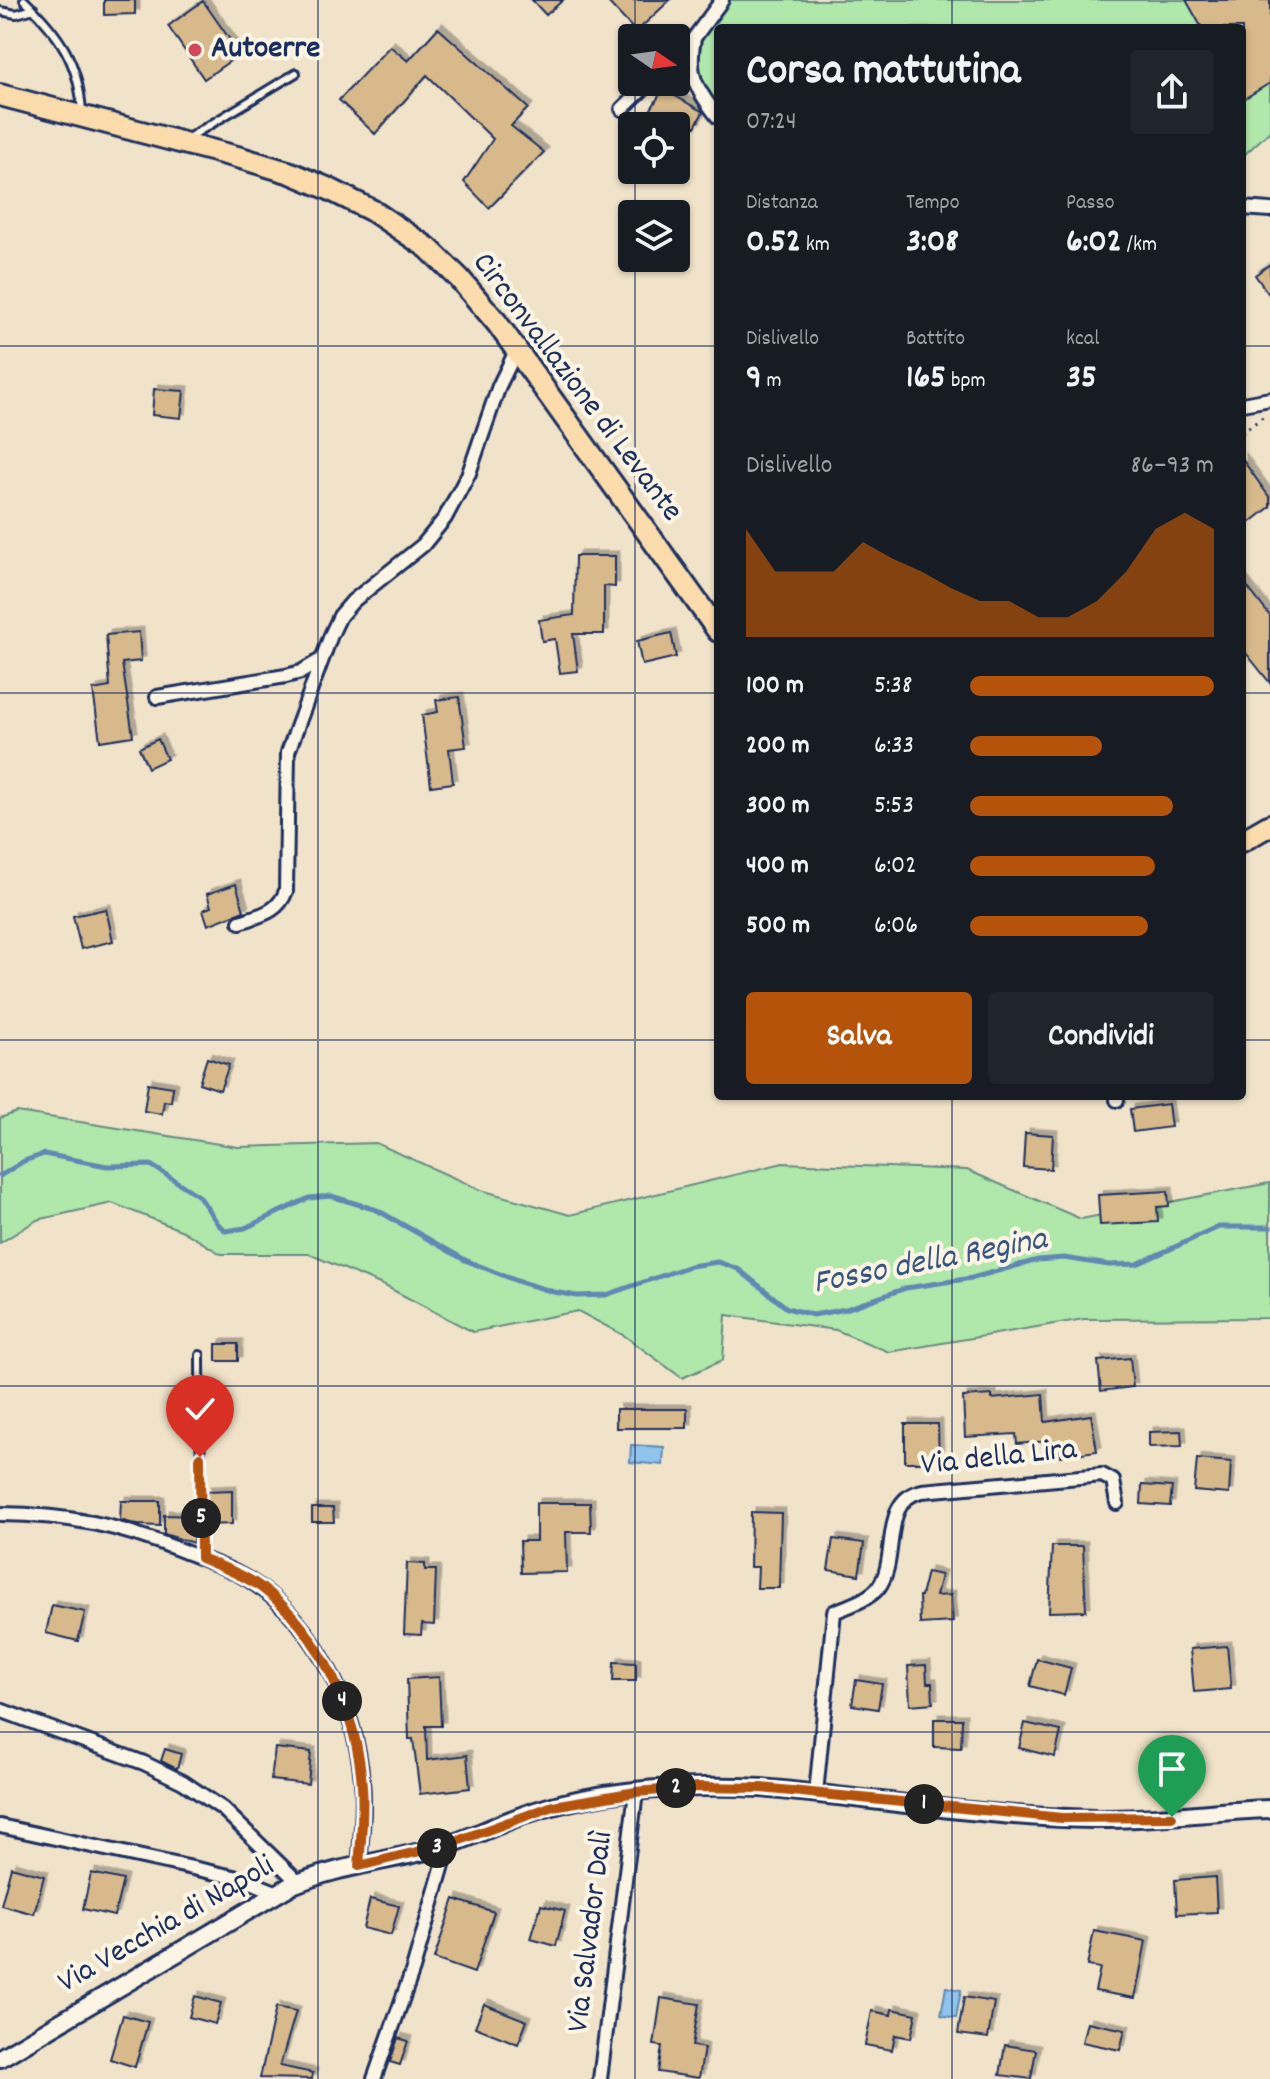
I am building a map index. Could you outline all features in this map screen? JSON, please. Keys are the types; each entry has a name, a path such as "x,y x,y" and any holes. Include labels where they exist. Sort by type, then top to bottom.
{"main road":[{"name":"Circonvallazione di Levante","path":"0,95 300,176 347,197 428,248 459,278 517,349 714,625"},
{"path":"1246,839 1270,825"}],"street":[{"path":"690,42 722,0"},
{"path":"694,38 691,61 693,81 714,111"},
{"path":"622,109 635,96"},
{"path":"1246,208 1270,210"},
{"path":"240,922 274,909 286,891 288,752 337,622 349,605 423,545 445,518 466,480 499,386 517,349"},
{"path":"1246,403 1270,399"},
{"path":"157,697 286,676 301,672 321,660"},
{"name":"Via della Lira","path":"816,1793 834,1612 866,1597 879,1586 884,1576 895,1520 904,1499 922,1491 1102,1475 1113,1481 1117,1503"},
{"path":"0,1514 54,1516 97,1522 201,1558 247,1579 270,1594 299,1625 321,1658 343,1703 359,1757 363,1797 359,1866"},
{"path":"0,1710 129,1757 183,1782 223,1809 298,1882"},
{"name":"Via Vecchia di Napoli","path":"0,2058 276,1892 298,1882 449,1844 540,1809 636,1792 718,1786 1090,1819 1160,1818 1270,1809"},
{"name":"Via Salvador Dalì","path":"600,2079 636,1792"},
{"path":"0,1826 243,1879 276,1892"},
{"path":"374,2079 413,1969 449,1844"}],"lane":[{"path":"24,0 55,33 74,67 80,88 82,116"},
{"path":"0,11 16,14 34,9"},
{"path":"181,142 296,73"},
{"path":"200,1355 201,1558"}],"path":[{"path":"1246,430 1270,411"}],"green space":[{"path":"726,0 1270,0 1270,131 1246,153 1246,24 714,24 714,100 700,78 698,58 703,36"},
{"path":"17,1112 238,1147 376,1143 481,1190 570,1215 783,1163 967,1170 1081,1219 1270,1183 1270,1318 1084,1319 889,1352 836,1330 726,1315 723,1360 682,1378 625,1336 578,1311 473,1332 387,1287 309,1254 221,1254 183,1231 112,1203 37,1220 0,1243 0,1118"}],"water":[{"path":"631,1445 664,1447 663,1465 630,1462"},
{"path":"946,1987 961,1990 956,2018 941,2015"}],"building":[{"path":"104,0 135,0 135,14 104,15"},
{"path":"532,0 563,0 546,15"},
{"path":"606,0 670,0 644,24 628,24"},
{"path":"1186,0 1270,0 1270,83 1246,98 1246,24 1200,24"},
{"path":"203,1 240,54 204,79 168,26"},
{"path":"438,28 528,108 511,126 544,152 489,208 464,182 493,139 427,75 375,134 339,100 390,46 408,61"},
{"path":"659,96 675,96 703,112 695,127 690,124 690,112 649,112"},
{"path":"1270,264 1270,296 1255,275"},
{"path":"154,389 184,391 181,418 152,415"},
{"path":"1246,465 1270,498 1270,507 1246,526"},
{"path":"575,556 615,556 615,587 604,586 604,634 573,634 578,671 560,673 555,639 542,641 539,620 574,615"},
{"path":"1246,585 1270,616 1270,683 1246,653"},
{"path":"139,632 141,661 122,663 133,736 100,741 93,690 110,687 106,635"},
{"path":"671,633 676,657 642,665 637,641"},
{"path":"459,697 466,747 449,749 453,783 431,786 422,715 438,712 436,700"},
{"path":"158,739 167,759 148,768 139,748"},
{"path":"236,884 244,911 208,925 203,910 211,907 207,894"},
{"path":"106,909 113,941 81,949 73,916"},
{"path":"207,1058 229,1065 220,1090 199,1083"},
{"path":"148,1083 173,1087 171,1102 164,1101 162,1114 144,1111"},
{"path":"1168,1104 1171,1127 1133,1132 1130,1109"},
{"path":"1025,1133 1053,1135 1051,1169 1023,1167"},
{"path":"1168,1191 1169,1206 1157,1207 1158,1222 1100,1225 1098,1195"},
{"path":"216,1344 238,1344 238,1361 216,1361"},
{"path":"1130,1358 1133,1387 1101,1391 1098,1361"},
{"path":"1043,1394 1045,1422 1091,1415 1097,1451 1061,1456 1058,1440 1017,1444 1016,1434 965,1437 963,1397 992,1395 992,1399"},
{"path":"616,1409 687,1409 687,1428 616,1428"},
{"path":"905,1424 938,1424 939,1462 905,1462"},
{"path":"1181,1431 1182,1446 1149,1447 1149,1432"},
{"path":"1197,1459 1231,1462 1229,1494 1194,1491"},
{"path":"1142,1485 1172,1487 1170,1506 1141,1504"},
{"path":"232,1490 232,1524 207,1525 207,1491"},
{"path":"121,1501 160,1501 160,1526 120,1520"},
{"path":"536,1503 590,1503 591,1532 566,1532 567,1572 521,1573 520,1541 536,1541"},
{"path":"312,1508 333,1508 334,1522 312,1522"},
{"path":"751,1512 781,1513 779,1588 757,1588 758,1567 750,1567"},
{"path":"164,1515 194,1516 193,1543 164,1534"},
{"path":"833,1539 864,1543 859,1575 828,1570"},
{"path":"1052,1546 1083,1546 1086,1611 1049,1612"},
{"path":"407,1563 425,1564 425,1570 436,1570 434,1625 422,1624 421,1635 404,1634"},
{"path":"927,1572 941,1575 936,1596 951,1595 953,1622 920,1624 919,1596"},
{"path":"52,1605 85,1612 78,1641 46,1633"},
{"path":"1227,1646 1231,1689 1194,1692 1190,1649"},
{"path":"1037,1659 1071,1668 1064,1695 1030,1686"},
{"path":"614,1662 636,1663 636,1681 613,1681"},
{"path":"926,1665 927,1683 932,1683 933,1703 910,1705 908,1666"},
{"path":"439,1677 441,1726 426,1726 427,1760 467,1755 470,1788 420,1794 413,1739 409,1739 407,1679"},
{"path":"856,1680 882,1684 878,1709 852,1705"},
{"path":"934,1719 962,1719 961,1748 934,1747"},
{"path":"1025,1723 1061,1731 1055,1757 1019,1748"},
{"path":"275,1748 311,1752 308,1784 271,1780"},
{"path":"165,1749 181,1754 177,1769 161,1761"},
{"path":"11,1867 44,1876 34,1914 1,1905"},
{"path":"91,1873 123,1880 114,1916 83,1909"},
{"path":"1215,1877 1217,1912 1177,1914 1175,1880"},
{"path":"370,1899 399,1906 391,1935 363,1928"},
{"path":"454,1899 494,1912 474,1973 434,1959"},
{"path":"541,1905 565,1911 556,1946 531,1939"},
{"path":"1094,1931 1146,1941 1135,1998 1095,1991 1100,1968 1087,1966"},
{"path":"195,1996 221,2003 215,2024 189,2017"},
{"path":"964,1997 994,2002 988,2038 958,2034"},
{"path":"661,1998 699,2004 692,2046 704,2048 699,2078 658,2072 662,2046 654,2045"},
{"path":"484,2004 527,2021 518,2044 475,2027"},
{"path":"276,2007 296,2011 280,2066 313,2073 312,2079 260,2078"},
{"path":"892,2009 916,2014 911,2038 895,2035 892,2050 865,2045 872,2011 891,2015"},
{"path":"123,2015 148,2022 135,2067 110,2059"},
{"path":"1087,2022 1125,2030 1120,2050 1082,2042"},
{"path":"398,2038 408,2041 400,2065 390,2062"},
{"path":"1005,2045 1036,2050 1031,2079 1000,2075"}],"waterway":[{"name":"Fosso della Regina","path":"0,1176 24,1161 44,1154 107,1166 151,1165 199,1196 226,1231 245,1228 309,1198 331,1196 377,1210 465,1260 554,1292 577,1296 606,1295 690,1266 718,1262 738,1269 787,1308 813,1315 846,1309 906,1288 972,1278 1038,1260 1064,1258 1109,1265 1137,1264 1219,1227 1270,1227"}],"place":[{"name":"Autoerre","path":"195,50"}],"route":[{"path":"200,1457 201,1558 264,1589 282,1606 314,1645 343,1703 359,1757 362,1784 359,1866 435,1849 540,1809 636,1792 698,1787 761,1788 1062,1818 1172,1817"}]}
